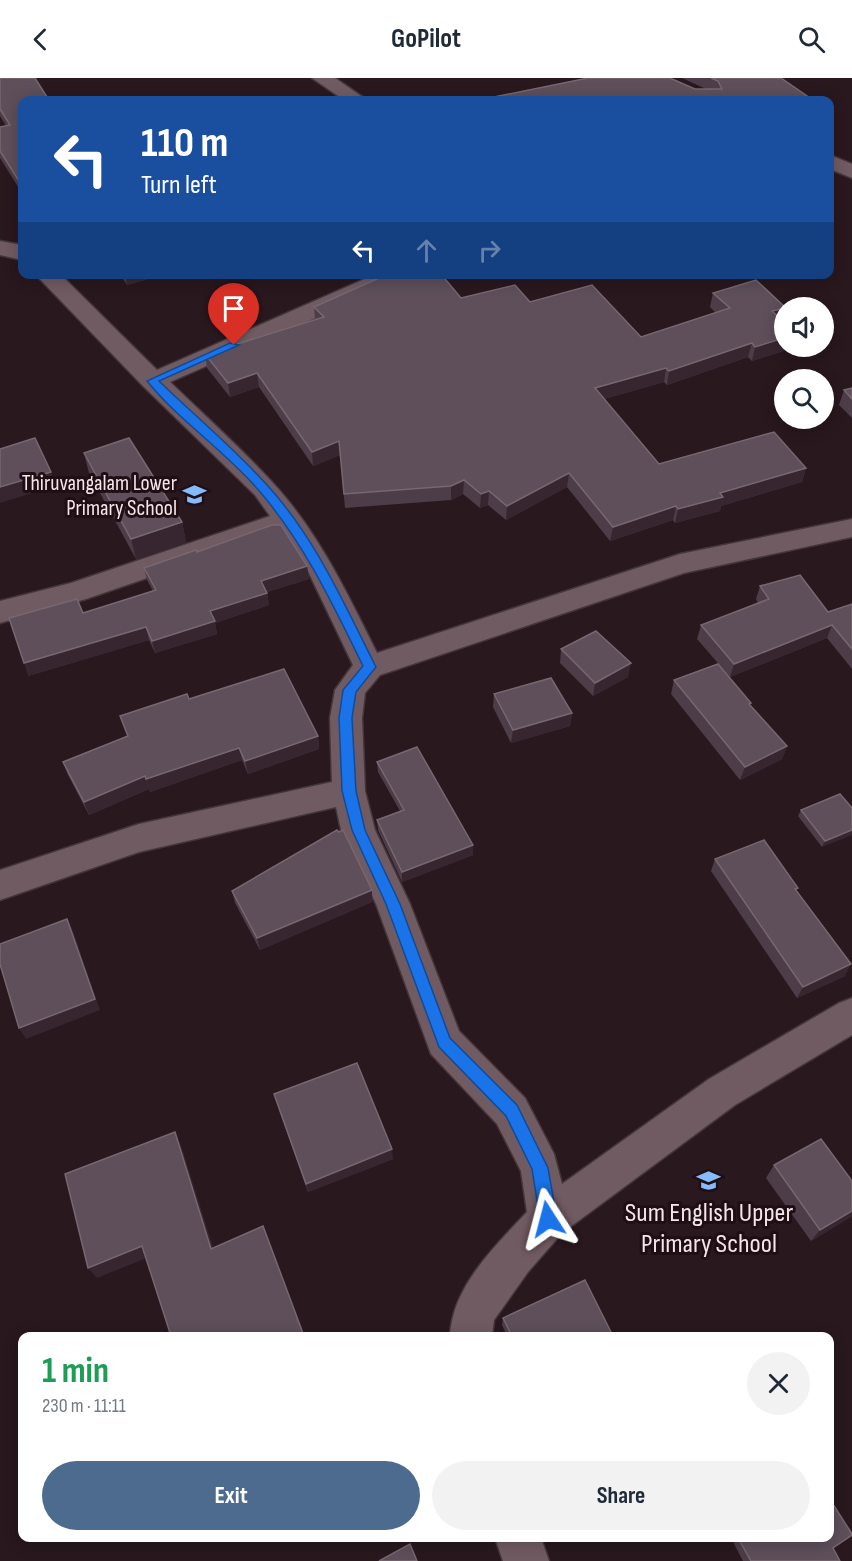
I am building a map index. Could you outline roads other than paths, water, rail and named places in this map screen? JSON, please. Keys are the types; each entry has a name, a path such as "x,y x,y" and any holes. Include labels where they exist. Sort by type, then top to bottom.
{"street":[{"path":"322,78 351,96"},
{"path":"834,163 852,172"},
{"path":"0,248 18,251"},
{"path":"51,279 264,489 320,565 369,667"},
{"path":"152,381 385,279"},
{"path":"0,612 76,592 288,520"},
{"path":"548,1219 540,1168 512,1111 444,1042 393,904 358,830 349,791 346,718 350,690 369,667 680,564 852,528"},
{"path":"0,885 138,838 349,791"},
{"path":"471,1332 473,1313 513,1257 548,1219 722,1092 852,1015"},
{"path":"519,1542 526,1561"}],"place":[{"name":"Thiruvangalam Lower Primary School","path":"195,495"},
{"name":"Sum English Upper Primary School","path":"709,1180"}]}
